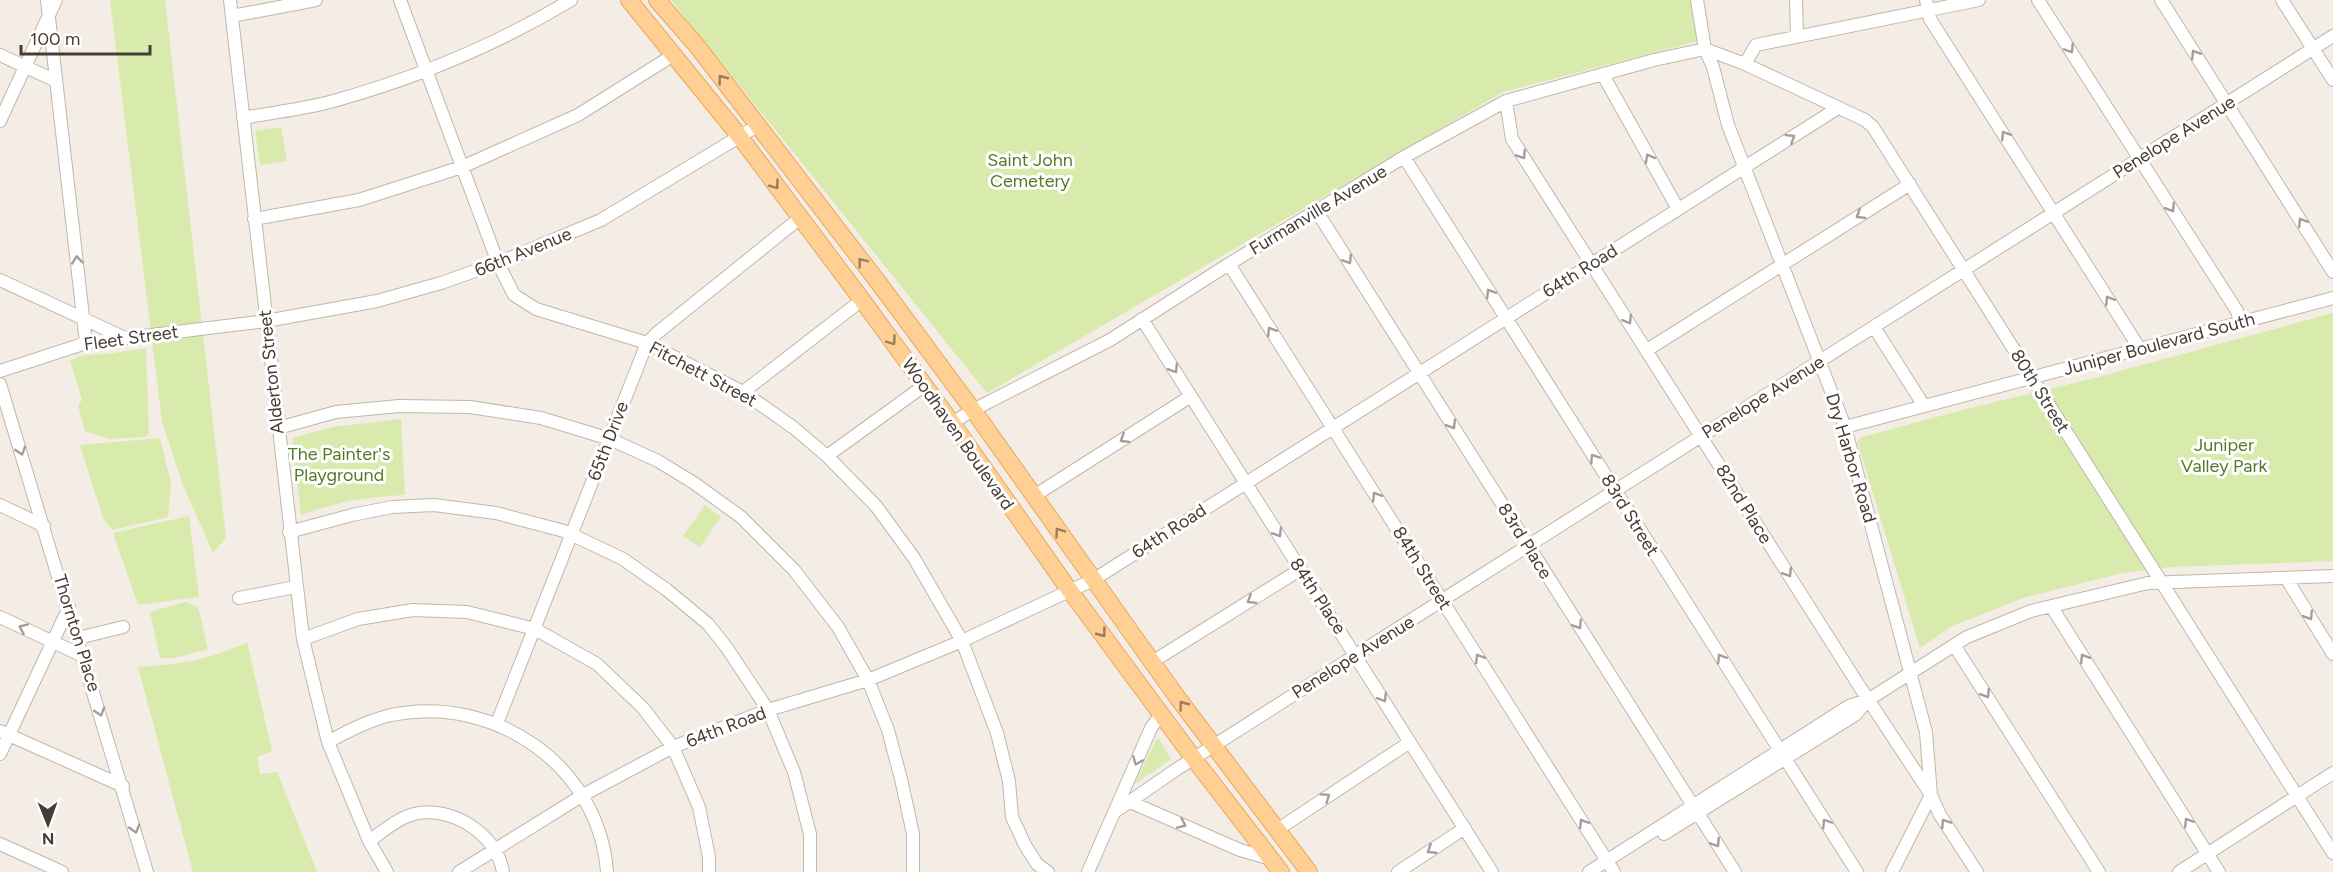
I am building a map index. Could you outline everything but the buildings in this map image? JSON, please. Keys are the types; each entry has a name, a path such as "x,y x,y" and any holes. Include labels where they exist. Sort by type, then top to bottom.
{"main road":[{"name":"Woodhaven Boulevard","path":"629,0 740,137 862,300 1071,591 1276,865"},
{"name":"Woodhaven Boulevard","path":"657,0 697,46 881,286 973,410 1214,747 1309,872"}],"street":[{"path":"47,0 86,343"},
{"path":"0,121 57,0"},
{"name":"Alderton Street","path":"230,0 295,587 303,639 328,742 369,841 387,872"},
{"path":"232,16 316,0"},
{"name":"Fitchett Street","path":"400,0 498,263 514,295 536,309 647,343 743,392 794,428 826,456 883,514 914,558 962,641 997,733 1009,781 1012,817 1037,864 1048,872"},
{"path":"243,118 335,101 426,71 526,27 571,0"},
{"path":"1697,0 1706,49"},
{"path":"1796,0 1797,36"},
{"path":"1745,64 1756,45 1926,5 1979,0"},
{"path":"2038,0 2237,311 2241,322"},
{"path":"2161,0 2333,272"},
{"path":"2282,0 2333,80"},
{"path":"1926,5 1930,19 2140,349"},
{"name":"Penelope Avenue","path":"1116,811 1194,758 1442,600 2333,36"},
{"name":"80th Street","path":"1706,49 1745,64 1870,124 2333,853"},
{"name":"Furmanville Avenue","path":"952,423 1110,340 1316,210 1506,101 1706,49"},
{"name":"Dry Harbor Road","path":"1706,49 1728,124 1845,427 1912,672 1926,732 1931,795"},
{"path":"255,219 359,200 462,167 578,115 675,54"},
{"path":"0,55 56,81"},
{"path":"1603,75 1678,209"},
{"name":"82nd Place","path":"1506,101 1512,139 1868,700 1931,795 1940,815 1977,872"},
{"name":"64th Road","path":"459,872 583,795 673,747 768,710 868,680 962,641 1093,579 1838,108"},
{"name":"66th Avenue","path":"266,321 377,300 441,283 498,263 601,220 758,126"},
{"name":"83rd Street","path":"1404,158 1857,872"},
{"path":"1647,350 1910,184"},
{"name":"83rd Place","path":"1316,210 1735,872"},
{"name":"65th Drive","path":"497,723 647,343 800,218"},
{"name":"84th Street","path":"1229,264 1609,868"},
{"path":"0,280 126,338"},
{"name":"Juniper Boulevard South","path":"1845,427 2333,298"},
{"path":"743,392 862,300"},
{"name":"84th Place","path":"1142,319 1492,872"},
{"name":"Fleet Street","path":"0,371 86,343 266,321"},
{"path":"1874,327 1924,406"},
{"path":"826,456 925,385"},
{"name":"Thornton Place","path":"1,391 69,607 147,872"},
{"path":"1034,496 1191,396"},
{"path":"278,428 336,412 399,406 470,407 541,418 610,439 658,461 694,483 741,517 794,570 838,627 868,680 888,730 901,779 913,834 913,872"},
{"path":"289,532 352,515 393,507 434,505 496,513 572,534 624,560 667,590 708,624 727,648 768,710 794,772 810,834 810,872"},
{"path":"0,506 44,526"},
{"path":"1152,662 1300,569"},
{"path":"1589,872 1609,868 1695,809 1782,755 1855,715 1868,700 1966,637 2031,611 2148,583 2333,576"},
{"path":"2286,578 2333,654"},
{"path":"239,598 295,587"},
{"path":"2051,606 2219,872"},
{"path":"0,754 4,733 69,607"},
{"path":"303,639 358,619 413,610 467,612 535,629 597,664 643,708 673,747 699,807 709,857 709,872"},
{"path":"0,617 83,656"},
{"path":"78,638 123,627"},
{"path":"1954,645 2099,872"},
{"path":"328,742 355,727 391,715 440,712 497,723 526,739 551,758 583,795 597,826 607,872"},
{"path":"1088,872 1151,728 1162,712"},
{"path":"4,733 123,786"},
{"path":"1277,830 1410,742"},
{"path":"2178,872 2333,773"},
{"path":"1892,872 1931,795"},
{"path":"1128,801 1276,865"},
{"path":"369,841 390,826 414,814 443,814 473,827 495,849 502,872"},
{"path":"1398,872 1465,828"},
{"path":"0,844 62,872"}],"green space":[{"path":"110,0 165,0 226,537 213,553 182,483 162,421"},
{"name":"Saint John Cemetery","path":"671,0 1691,0 1698,41 1503,92 987,393"},
{"path":"281,127 287,161 260,165 255,131"},
{"name":"Juniper Valley Park","path":"2333,313 2333,561 2171,567 2123,573 2023,598 1952,626 1920,648 1857,441 1862,437 2091,379"},
{"path":"146,348 149,434 144,437 109,439 85,431 78,405 82,400 70,361 83,355"},
{"name":"The Painter's Playground","path":"401,419 405,495 352,501 301,515 292,438 333,427"},
{"path":"160,438 171,484 168,517 112,530 103,518 80,445"},
{"path":"705,505 721,517 700,547 683,536"},
{"path":"189,516 199,597 138,605 113,533"},
{"path":"185,602 198,607 208,649 175,658 160,658 150,612"},
{"path":"247,642 272,751 257,757 260,774 277,772 317,872 193,872 138,667 194,660 219,654"},
{"path":"1159,739 1171,759 1135,784 1156,740"}]}
